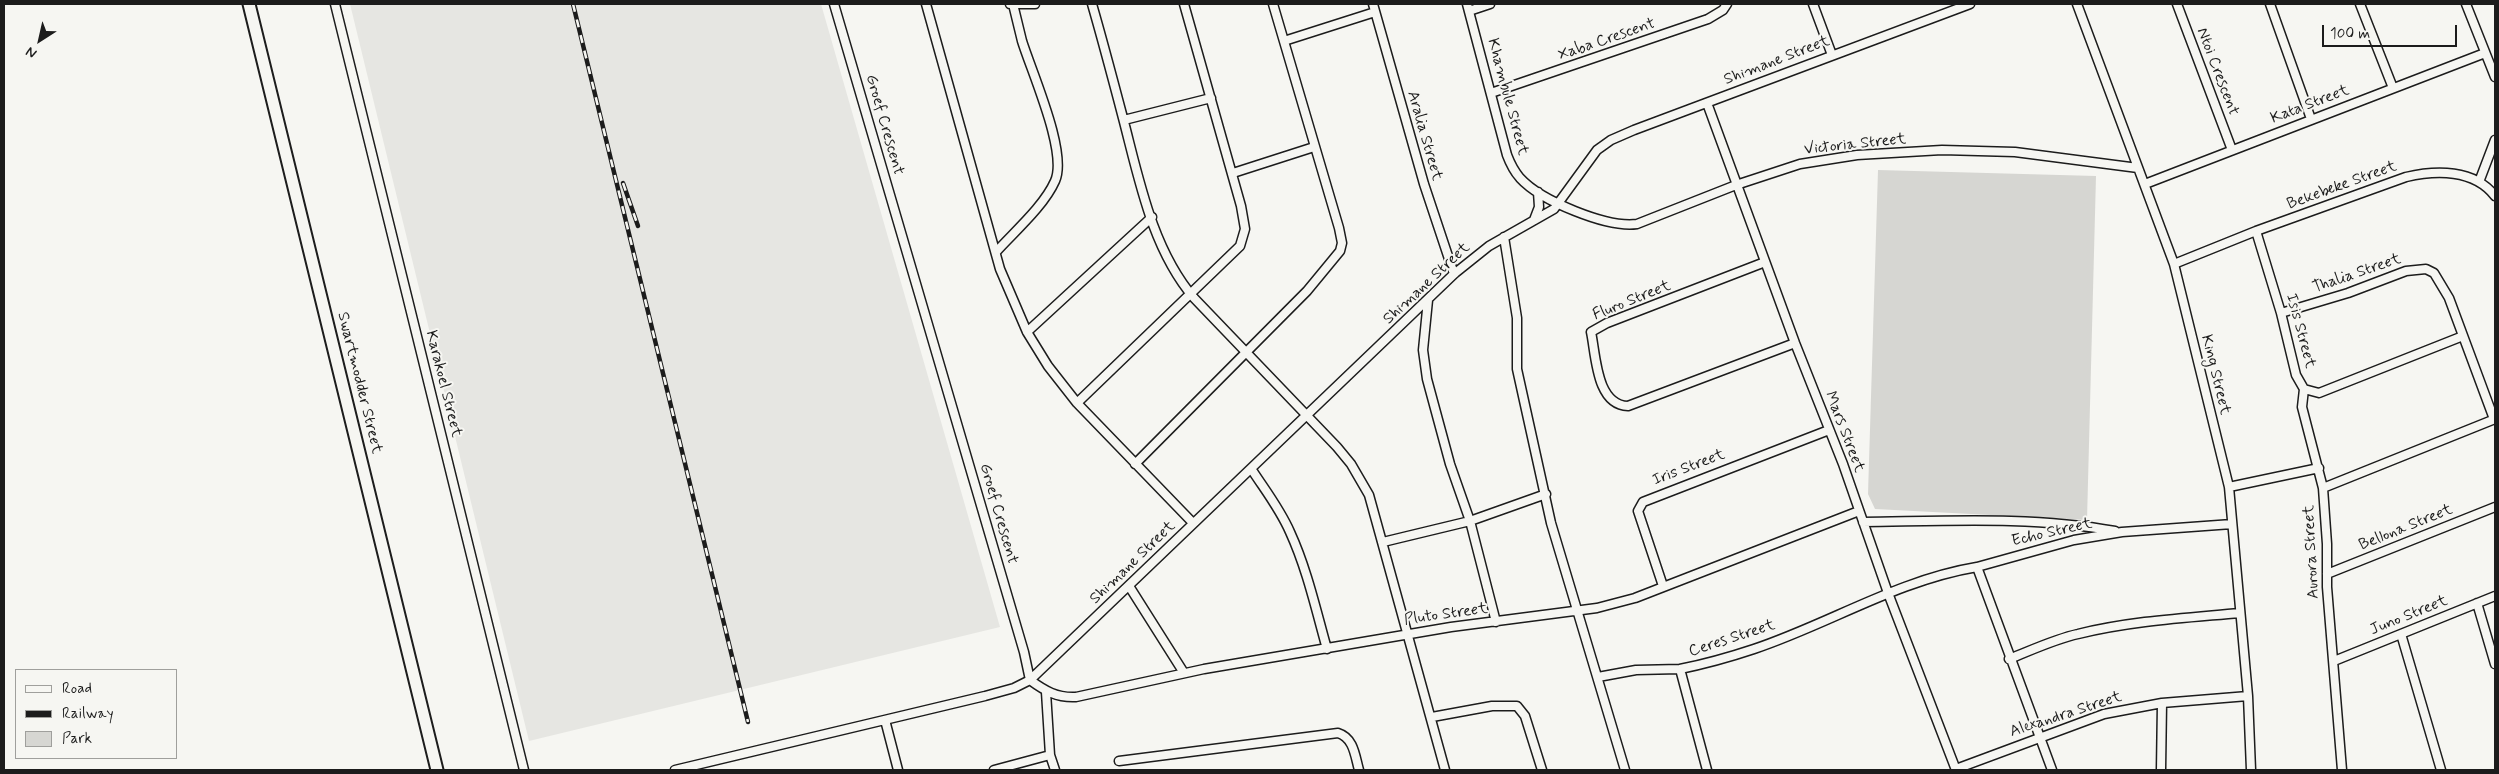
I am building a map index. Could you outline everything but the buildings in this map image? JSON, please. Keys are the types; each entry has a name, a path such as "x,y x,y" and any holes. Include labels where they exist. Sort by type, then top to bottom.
{"main road":[{"name":"Swartmodder Street","path":"249,4 437,770"}],"street":[{"name":"Karakoel Street","path":"335,4 524,770"},
{"name":"Groef Crescent","path":"834,4 1024,652 1030,680"},
{"path":"926,4 996,252 1012,300 1027,332 1048,366 1077,403 1194,523"},
{"path":"996,252 1046,195 1058,173 1056,149 1046,110 1012,4 1035,4"},
{"path":"1092,4 1152,217 1172,266 1190,293 1337,447 1361,480 1369,495 1446,770"},
{"path":"1077,403 1190,293 1228,260 1244,240 1245,221 1233,173 1184,4"},
{"path":"1135,464 1307,291 1340,251 1342,243 1339,228 1274,4"},
{"name":"Aralia Street","path":"1373,4 1424,184 1454,274"},
{"path":"1468,7 1490,4"},
{"name":"Xaba Crescent","path":"1491,93 1708,19 1723,10 1727,4"},
{"path":"1813,4 1832,55"},
{"name":"Shimane Street","path":"1030,680 1252,470 1454,274 1475,256 1554,209 1590,158 1604,144 1634,130 1970,4"},
{"name":"King Street","path":"2077,4 2174,264 2228,488 2248,696 2251,770"},
{"name":"Ntoi Crescent","path":"2177,4 2232,150"},
{"path":"2270,4 2312,119"},
{"path":"2360,4 2393,88"},
{"path":"2466,4 2495,76"},
{"name":"Khambule Street","path":"1468,7 1511,164 1521,180 1538,192 1560,203"},
{"path":"1284,41 1375,12"},
{"name":"Kata Street","path":"2145,184 2485,53"},
{"path":"1124,120 1211,98"},
{"name":"Mars Street","path":"1707,103 1888,593 1956,770"},
{"path":"2495,140 2479,182 2495,196"},
{"path":"1233,173 1314,147"},
{"name":"Victoria Street","path":"1560,203 1596,219 1624,226 1637,224 1736,185 1800,164 1857,155 1942,150 2015,152 2138,168"},
{"name":"Bekebeke Street","path":"2174,264 2256,231 2406,177 2425,172 2442,172 2479,182"},
{"path":"1534,220 1539,207 1538,192"},
{"path":"1027,332 1152,217"},
{"name":"Isis Street","path":"2256,231 2281,313 2296,375 2304,388 2319,393 2463,336"},
{"path":"1504,238 1518,318 1518,369 1551,523 1625,770"},
{"name":"Fluro Street","path":"1766,262 1607,323 1591,332 1602,384 1610,399 1621,406 1628,406 1795,343"},
{"name":"Thalia Street","path":"2281,313 2348,293 2406,271 2426,269 2434,273 2442,282 2495,419"},
{"path":"1428,300 1423,350 1427,379 1450,464 1470,521 1496,622"},
{"path":"2304,388 2302,407 2323,488"},
{"name":"Aurora Street","path":"2342,770 2327,574 2323,488 2495,419"},
{"name":"Iris Street","path":"1663,586 1638,511 1643,502 1829,430"},
{"path":"2228,488 2319,468"},
{"path":"1252,470 1290,530 1308,578 1327,649"},
{"path":"1383,542 1470,521 1546,494"},
{"name":"Bellona Street","path":"2327,574 2495,507"},
{"name":"Pluto Street","path":"1030,680 1046,692 1066,697 1076,697 1184,673 1408,634 1613,604 1859,511"},
{"path":"1863,522 1978,520 2078,524 2122,532"},
{"name":"Echo Street","path":"1888,593 1961,570 2074,540 2122,532 2232,524"},
{"path":"1977,567 2009,658 2052,770"},
{"path":"1129,586 1184,673"},
{"name":"Ceres Street","path":"1707,770 1680,669 1755,649 1888,593"},
{"name":"Juno Street","path":"2334,661 2495,596"},
{"path":"2476,603 2495,664"},
{"path":"2009,658 2075,634 2099,629 2155,620 2239,612"},
{"path":"2401,634 2440,770"},
{"path":"1598,677 1636,670 1680,669"},
{"path":"675,770 1003,692 1030,680"},
{"path":"1046,692 1050,755 1055,770"},
{"name":"Alexandra Street","path":"1956,770 2104,714 2162,703 2248,696"},
{"path":"2162,703 2161,769 2170,770"},
{"path":"1432,717 1492,706 1517,706 1525,716 1542,770"},
{"path":"885,720 898,770"},
{"path":"1119,761 1338,733 1352,743 1359,770"},
{"path":"994,770 1050,755"}],"shaded area":[{"path":"350,4 821,4 1000,627 529,741"}],"green space":[{"path":"1878,170 2096,176 2087,520 1875,509 1868,494"}],"railway":[{"path":"573,4 748,722"},
{"path":"623,183 638,226"}]}
